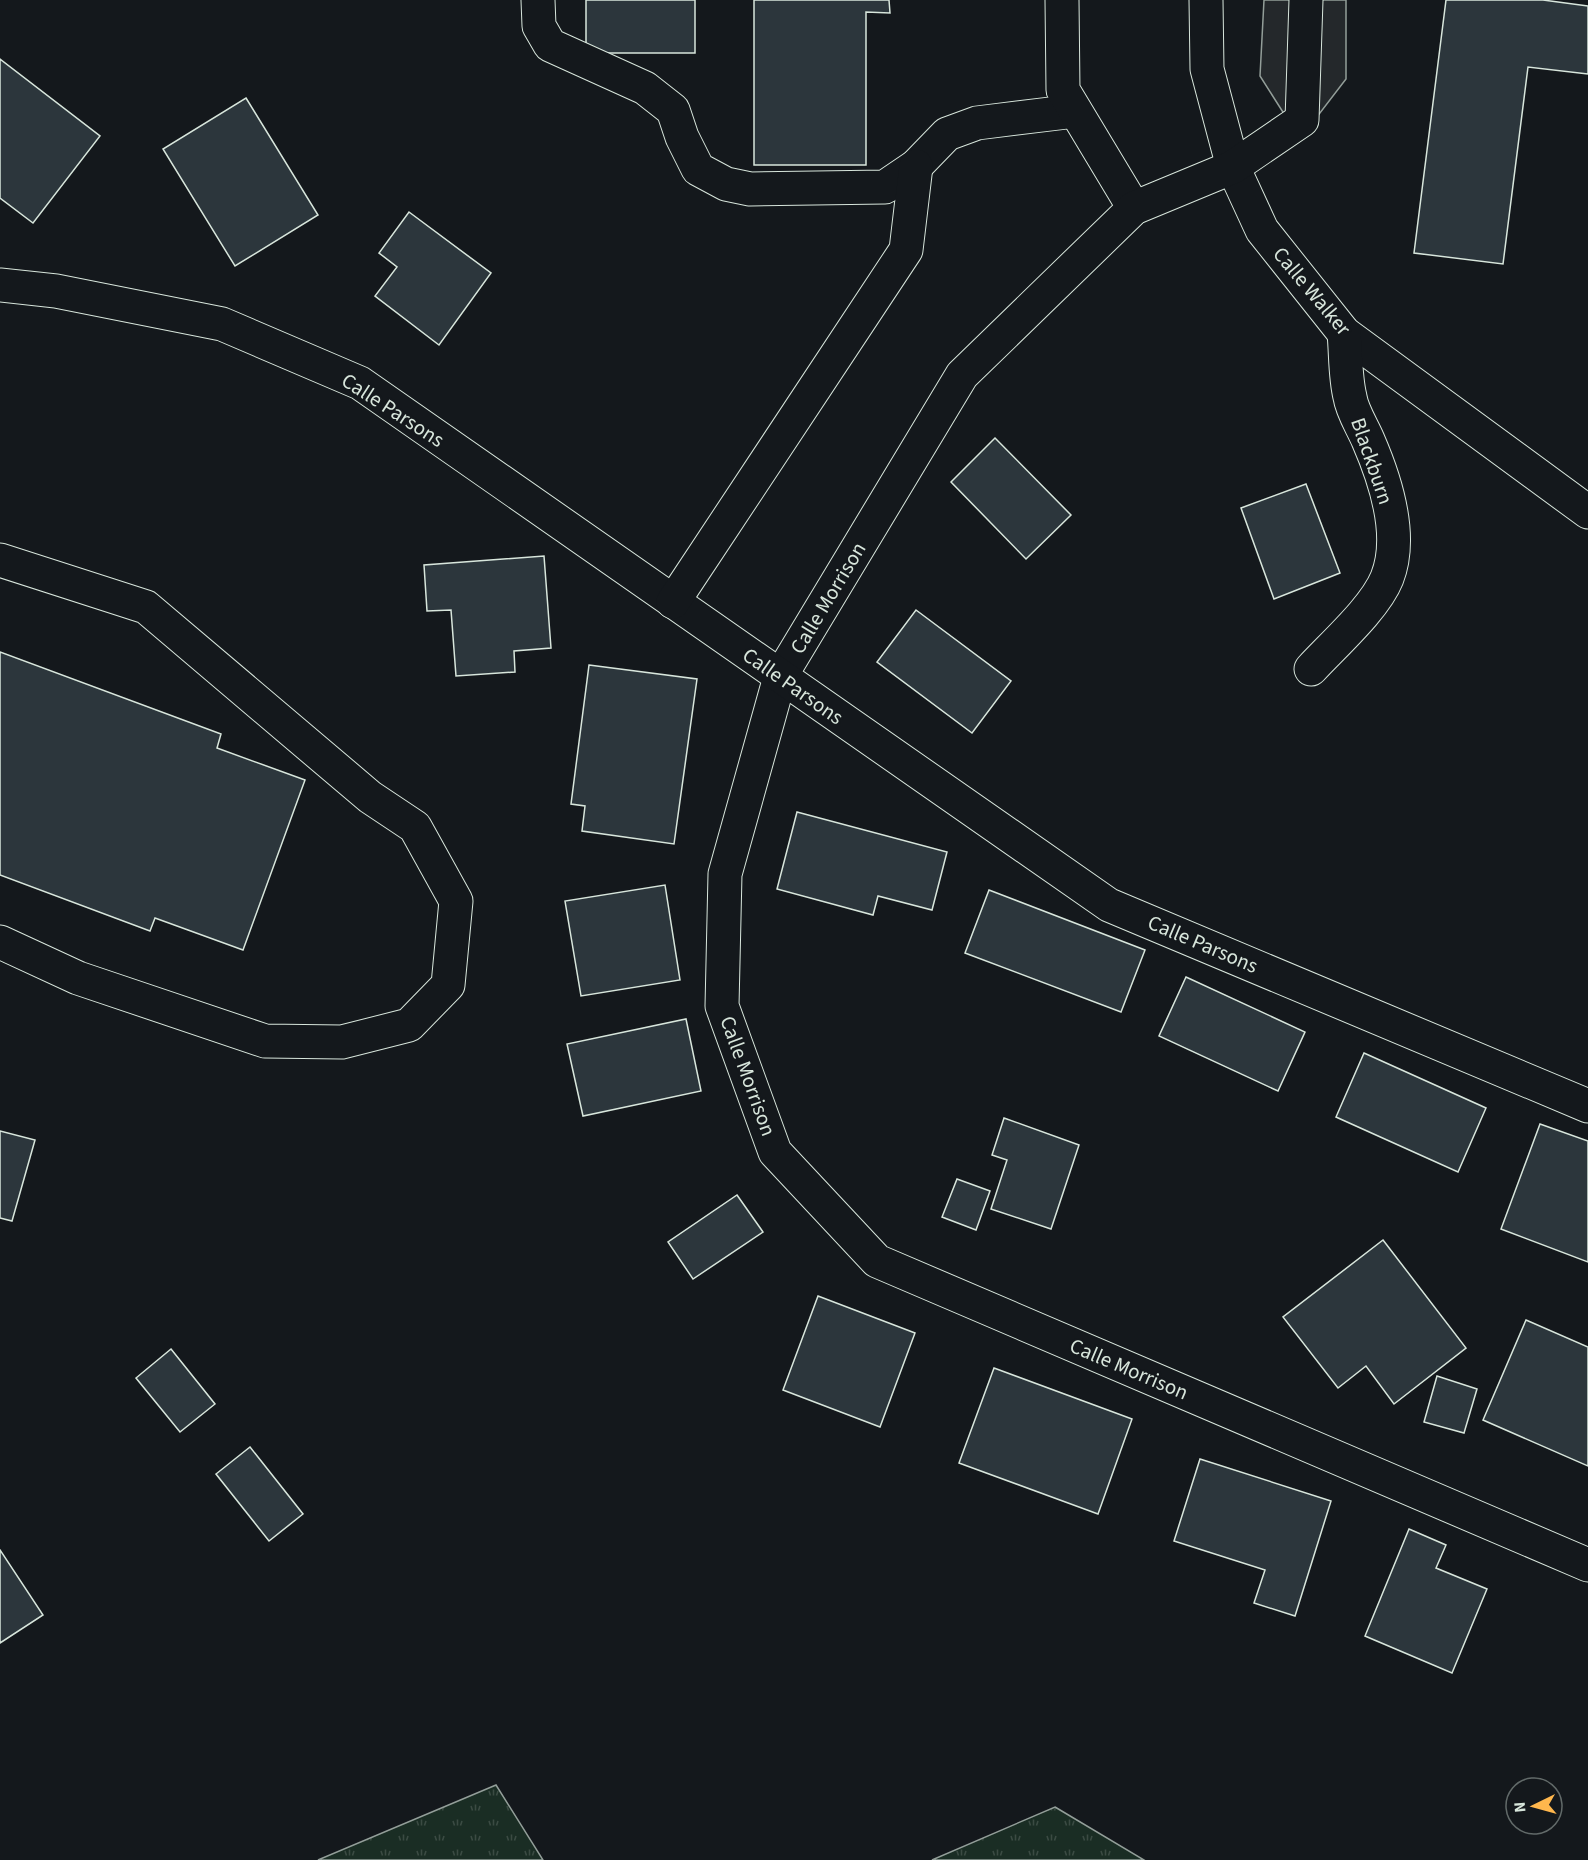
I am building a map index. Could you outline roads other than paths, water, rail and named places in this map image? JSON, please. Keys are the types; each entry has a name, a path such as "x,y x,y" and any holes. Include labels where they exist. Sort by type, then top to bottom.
{"street":[{"path":"538,0 539,26 550,45 645,88 673,110 682,137 698,169 726,184 750,189 885,187 916,166 947,134 977,123 1075,111"},
{"path":"1062,0 1063,90 1134,208"},
{"name":"Calle Walker","path":"1206,0 1207,69 1233,167 1262,230 1344,333 1588,512"},
{"name":"Calle Morrison","path":"1306,0 1302,120 1233,167 1134,208 962,375 780,677 725,874 722,1006 775,1152 877,1261 1588,1565"},
{"path":"673,602 906,250 916,166"},
{"name":"Calle Parsons","path":"0,285 56,291 222,324 360,383 1108,905 1588,1106"},
{"name":"Blackburn","path":"1311,669 1374,600 1388,577 1392,555 1393,537 1386,492 1375,456 1350,399 1344,333"},
{"path":"0,560 146,607 370,797 416,827 456,902 448,985 410,1025 342,1042 265,1041 78,978 0,942"}]}
